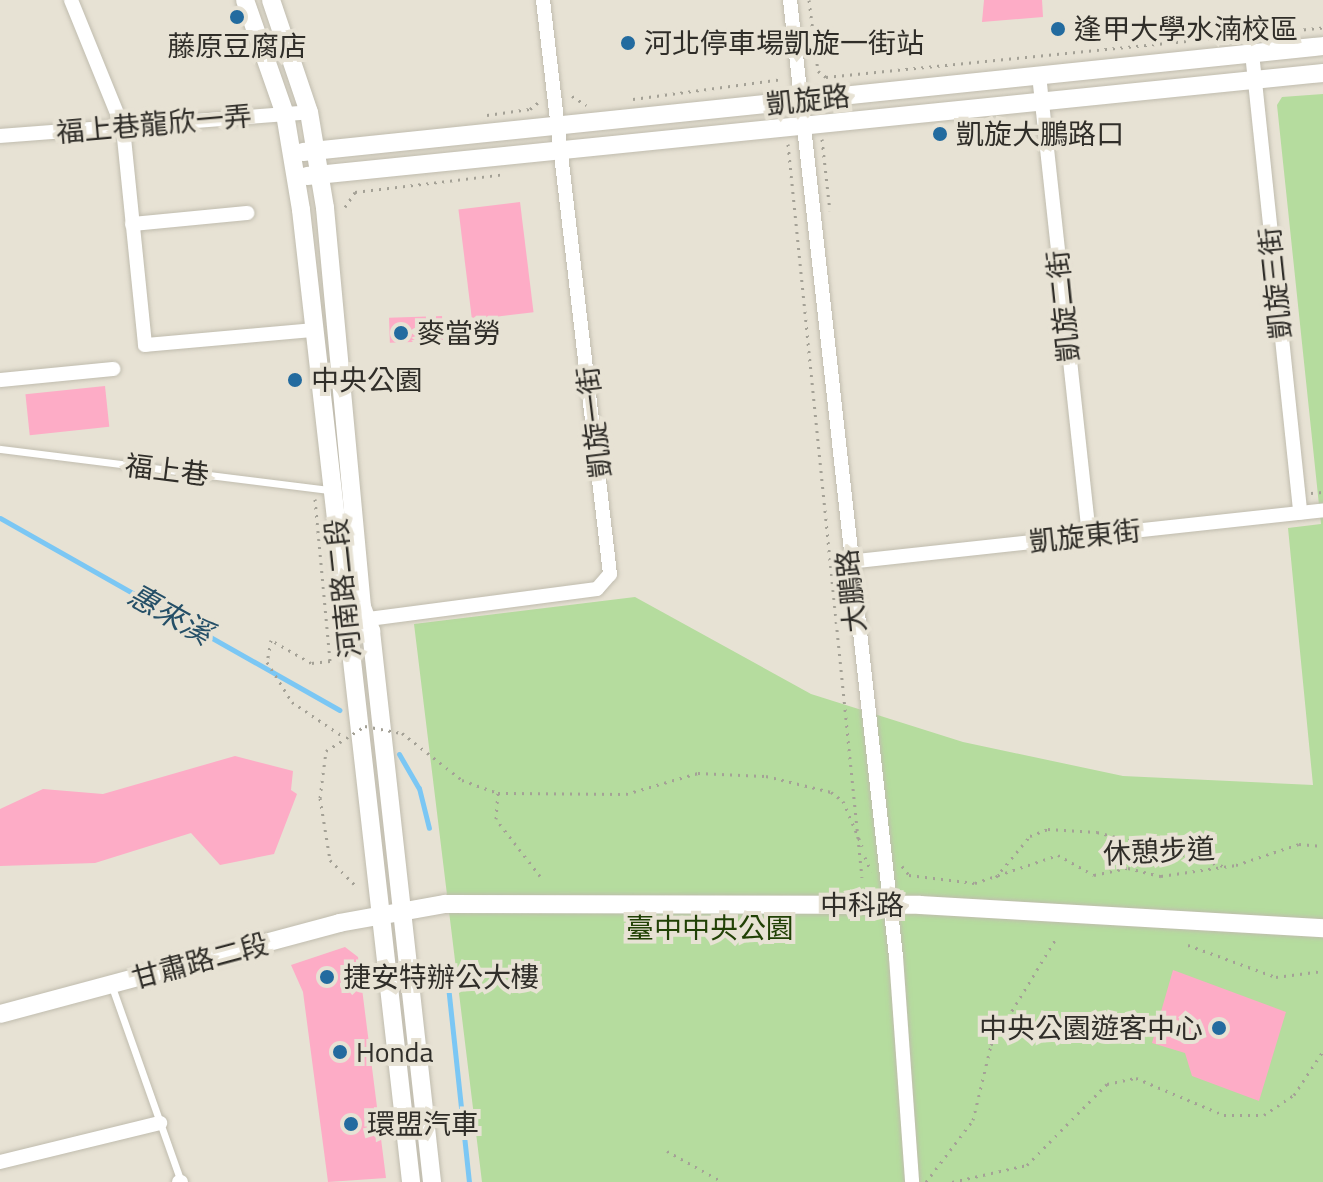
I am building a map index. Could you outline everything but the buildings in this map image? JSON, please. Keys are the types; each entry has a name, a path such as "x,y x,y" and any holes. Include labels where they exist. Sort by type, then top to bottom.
{"street":[{"path":"71,0 123,128 145,345 313,330"},
{"name":"河南路二段","path":"245,0 285,114 293,153 333,490 377,915 411,1182"},
{"name":"河南路二段","path":"271,0 309,112 319,175 366,619 432,1182"},
{"name":"凱旋一街","path":"346,622 597,589 610,574 563,149 543,0"},
{"name":"大鵬路","path":"790,0 848,562 889,905 912,1182"},
{"name":"凱旋路","path":"293,153 1323,46"},
{"name":"凱旋三街","path":"1252,53 1300,513"},
{"name":"凱旋路","path":"296,177 1323,73"},
{"name":"凱旋二街","path":"1039,75 1089,536"},
{"name":"福上巷龍欣一弄","path":"0,136 309,112"},
{"path":"132,224 247,213"},
{"path":"0,380 113,369"},
{"name":"凱旋東街","path":"848,562 1323,510"},
{"name":"中科路","path":"400,911 445,904 889,905 1323,928"},
{"name":"甘肅路二段","path":"0,1014 400,911"},
{"path":"0,1162 160,1123"}],"lane":[{"name":"福上巷","path":"0,449 333,490"},
{"path":"111,985 180,1182"}],"path":[{"path":"809,0 818,71 826,77 1323,27"},
{"path":"618,101 777,84 786,76"},
{"path":"572,96 594,104"},
{"path":"484,115 530,109 541,99"},
{"path":"781,142 788,142 864,854 862,877"},
{"path":"345,207 355,192 522,172"},
{"path":"315,499 330,661 311,663 271,640 267,649 280,689 314,723 341,735 389,728 462,780 498,793 626,794 698,773 766,776 843,801 871,872"},
{"path":"341,735 320,763 320,798 330,860 356,886"},
{"path":"498,793 496,819 540,876"},
{"path":"994,879 1030,836 1048,829 1097,832 1227,867"},
{"name":"休憩步道","path":"909,875 994,879 1058,855 1094,875 1227,867 1299,844 1323,846"},
{"path":"926,1182 973,1120 991,1045 1055,940"},
{"path":"1188,945 1276,977 1323,971"},
{"path":"952,1182 1027,1165 1107,1084 1136,1078 1224,1115 1264,1115 1294,1095 1323,1051"},
{"path":"667,1151 723,1182"}],"green space":[{"name":"臺中中央公園","path":"1323,94 1323,1182 482,1182 414,624 635,597 811,694 963,742 1123,776 1313,785 1288,528 1321,524 1277,105 1282,97"}],"waterway":[{"name":"惠來溪","path":"0,518 339,710"},
{"name":"惠來溪","path":"399,754 419,788 429,828"},
{"name":"惠來溪","path":"446,967 469,1182"}],"place":[{"name":"藤原豆腐店","path":"237,17"},
{"name":"逢甲大學水湳校區","path":"1058,29"},
{"name":"河北停車場凱旋一街站","path":"628,43"},
{"name":"凱旋大鵬路口","path":"940,134"},
{"name":"麥當勞","path":"401,333"},
{"name":"中央公園","path":"295,380"},
{"name":"捷安特辦公大樓","path":"327,977"},
{"name":"中央公園遊客中心","path":"1219,1028"},
{"name":"Honda","path":"340,1052"},
{"name":"環盟汽車","path":"351,1124"}]}
